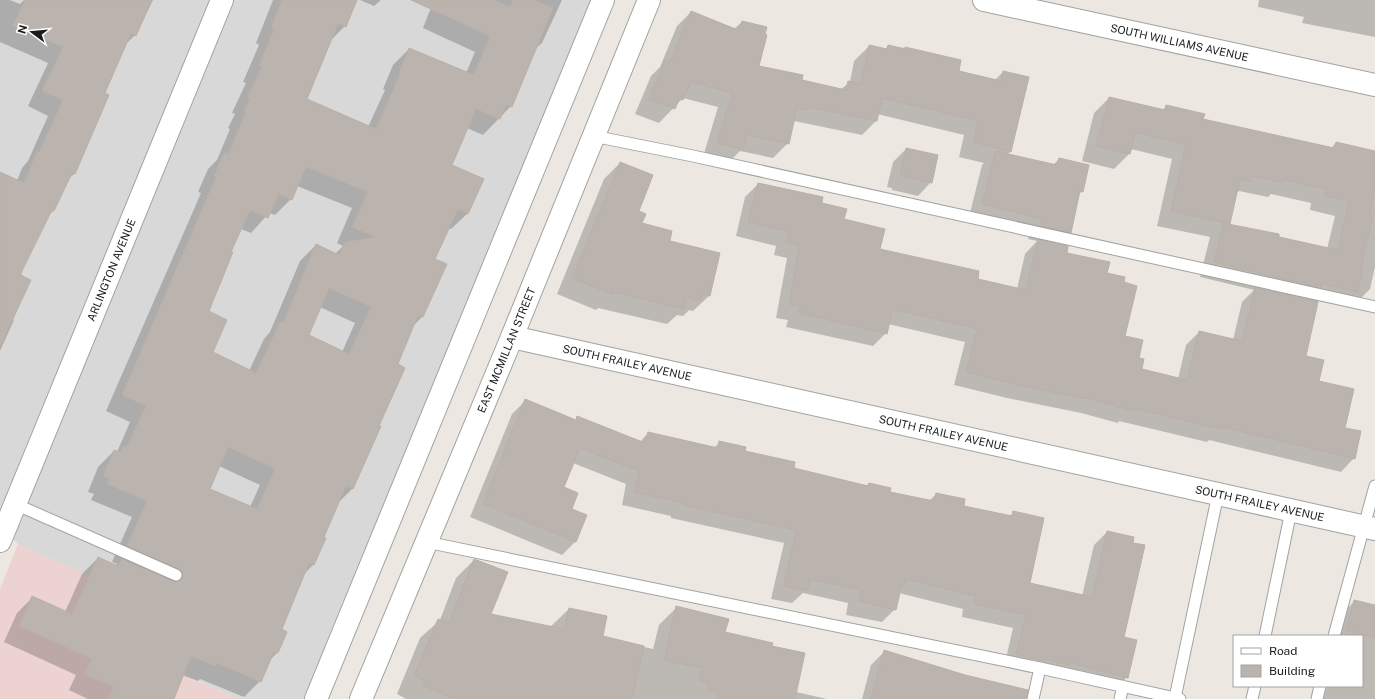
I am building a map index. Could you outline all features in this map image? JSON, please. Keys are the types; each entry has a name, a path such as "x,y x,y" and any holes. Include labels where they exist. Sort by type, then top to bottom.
{"street":[{"name":"ARLINGTON AVENUE","path":"0,541 222,0"},
{"path":"316,699 603,0"},
{"name":"EAST MCMILLAN STREET","path":"361,699 512,336 649,0"},
{"name":"SOUTH WILLIAMS AVENUE","path":"984,0 1375,85"},
{"name":"SOUTH FRAILEY AVENUE","path":"512,336 1369,528"}],"lane":[{"path":"593,136 693,156 1375,307"},
{"path":"1334,635 1369,528 1375,486"},
{"path":"426,542 1040,668 1177,698 1218,494"},
{"path":"15,504 176,575"},
{"path":"1265,635 1291,510"},
{"path":"1033,699 1040,668"},
{"path":"1120,699 1122,686"},
{"path":"1252,699 1255,687"},
{"path":"1317,699 1320,687"}],"shaded area":[{"path":"0,0 591,0 304,699 238,699 184,674 142,699 89,576 18,544 0,525"},
{"path":"18,544 153,605 142,699 0,699 0,589"},
{"path":"183,674 238,699 174,699"}],"building":[{"path":"25,0 152,0 136,36 131,33 105,93 109,95 75,174 72,173 54,211 52,210 20,275 31,280 0,347 0,172 24,183 37,151 39,152 63,100 42,91 63,47 13,26"},
{"path":"282,0 357,0 346,27 338,24 307,99 376,129 400,74 399,73 409,48 474,75 490,36 411,0 494,0 510,7 513,0 534,0 553,8 512,107 506,105 500,119 476,109 452,165 484,179 468,214 458,209 435,259 447,264 423,317 418,315 398,364 405,368 353,489 346,486 324,537 326,538 314,565 309,563 282,629 287,632 278,653 274,652 261,682 216,663 215,666 191,656 174,699 108,699 113,687 84,674 92,659 19,626 32,596 72,614 98,557 118,566 122,559 174,582 180,581 183,577 182,571 179,569 127,546 147,501 107,484 109,478 103,476 114,450 120,452 123,446 126,448 146,406 122,395 216,177 214,176 224,152 228,154 246,112 244,111 250,98 247,97 262,67 259,66 274,29 271,27","holes":["306,167 368,192 352,227 376,237 345,242 339,255 316,244 283,323 280,322 256,373 213,352 227,320 209,311 233,252 231,252 250,210 268,218 279,194 292,200","329,288 371,307 349,354 309,335","228,447 275,469 257,509 210,489"]},
{"path":"691,11 738,30 742,21 767,27 765,34 767,35 759,66 803,75 802,80 846,90 848,81 861,83 869,45 887,49 888,45 905,49 905,47 961,60 959,71 1001,81 1003,71 1029,77 1011,152 973,142 978,121 882,98 877,121 808,107 807,110 797,108 789,144 747,135 743,150 717,143 732,93 691,82 683,100 679,99 675,109 649,99 665,60 670,62"},
{"path":"1109,97 1165,110 1166,105 1205,114 1203,119 1334,148 1336,142 1375,151 1375,188 1369,215 1373,215 1361,267 1363,268 1358,292 1322,284 1321,288 1214,262 1223,223 1279,234 1279,237 1338,250 1349,201 1324,196 1325,189 1285,180 1284,183 1251,176 1250,182 1240,179 1230,224 1171,211 1186,144 1136,133 1130,154 1096,146"},
{"path":"906,148 938,155 932,183 904,177 905,175 900,174"},
{"path":"995,151 1057,165 1059,158 1089,165 1083,192 1080,191 1071,233 1041,226 1042,219 982,204"},
{"path":"620,162 653,175 639,211 646,214 642,223 672,231 670,241 720,253 710,296 701,294 700,301 687,297 684,309 614,292 613,295 572,278"},
{"path":"758,183 823,197 822,203 847,209 844,219 885,229 880,249 979,271 978,279 1026,290 1038,239 1068,246 1067,253 1110,262 1107,273 1125,277 1124,282 1137,286 1125,336 1143,340 1139,358 1144,359 1142,369 1187,380 1199,331 1242,341 1255,288 1318,302 1306,356 1324,360 1319,381 1354,389 1345,428 1361,431 1355,459 1222,427 1221,429 1132,408 1132,411 1094,400 1021,386 966,372 977,329 893,309 887,334 799,313 800,307 789,304 799,245 786,242 788,232 748,222"},
{"path":"525,399 576,420 577,416 645,443 648,432 718,448 719,441 746,447 745,451 795,462 794,468 868,486 869,483 891,488 890,492 934,501 936,493 965,499 964,506 1012,516 1013,511 1044,518 1030,583 1092,597 1107,531 1134,537 1133,543 1145,545 1124,637 1137,640 1128,678 1070,663 1070,665 1045,659 1044,661 1016,654 1026,615 974,604 976,596 906,579 905,585 902,584 896,610 858,601 861,590 810,579 807,591 784,586 796,530 683,505 684,503 634,492 639,471 580,448 564,487 578,493 572,509 587,515 576,542 483,504"},
{"path":"474,559 508,572 491,614 564,629 569,608 607,616 603,636 644,646 632,699 454,699 422,685 424,680 414,676 438,619 449,623"},
{"path":"1354,600 1375,605 1375,638 1346,630"},
{"path":"676,606 729,619 725,632 773,643 772,646 805,653 795,699 717,699 718,693 707,690 708,682 699,680 702,668 664,660"},
{"path":"884,650 965,675 1028,690 1026,699 871,699"}]}
